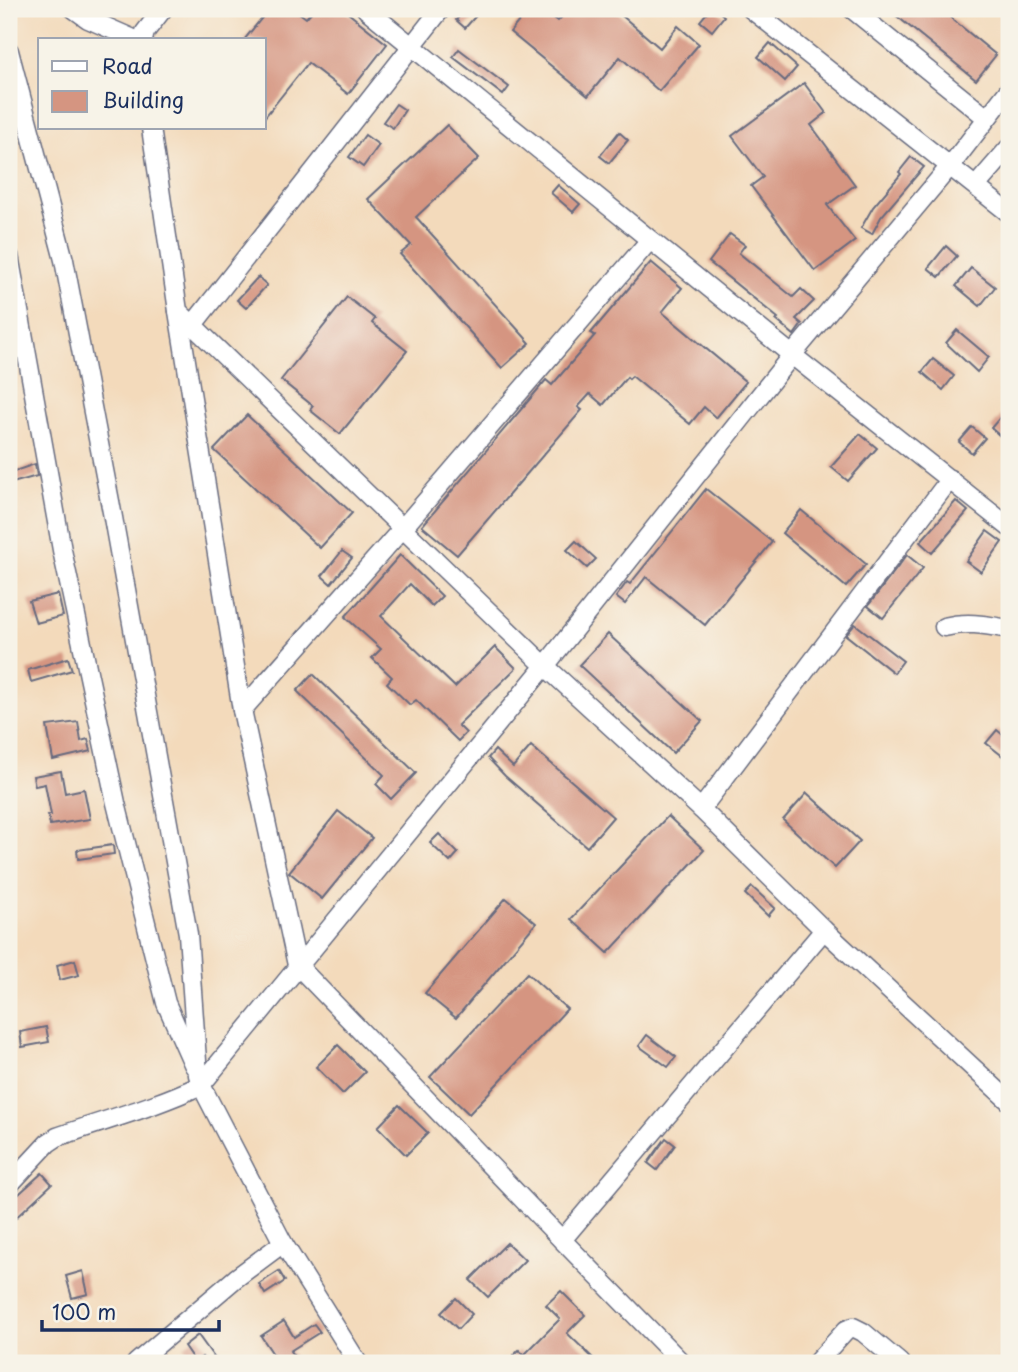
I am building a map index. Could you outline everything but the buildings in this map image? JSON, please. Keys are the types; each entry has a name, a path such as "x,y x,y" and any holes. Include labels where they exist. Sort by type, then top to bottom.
{"street":[{"path":"74,9 88,19 131,38"},
{"path":"144,38 145,32 163,9"},
{"path":"366,9 792,355 1009,527"},
{"path":"192,326 441,9"},
{"path":"751,9 1009,213"},
{"path":"852,9 988,118"},
{"path":"9,51 64,260 117,540 188,934 200,1080"},
{"path":"9,1185 48,1143 57,1137 138,1109 167,1102 200,1080 545,666 792,355 951,165 1009,90"},
{"path":"151,130 242,710 298,965 682,1363"},
{"path":"976,186 1009,148"},
{"path":"242,710 650,240"},
{"path":"9,256 62,550 116,803 166,1003 200,1080 283,1243 358,1363"},
{"path":"178,311 545,666 701,809 824,930 1009,1101"},
{"path":"701,809 950,479"},
{"path":"944,627 974,623 1009,629"},
{"path":"562,1240 824,930"},
{"path":"136,1363 236,1278 283,1243"},
{"path":"816,1363 846,1330 853,1327 863,1332 900,1363"}]}
